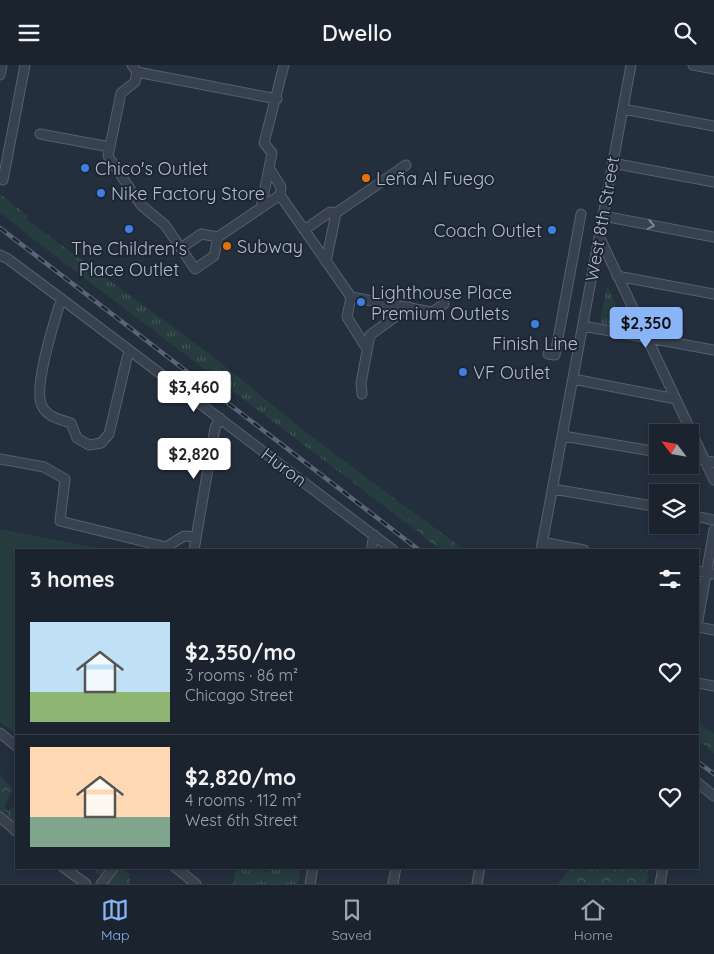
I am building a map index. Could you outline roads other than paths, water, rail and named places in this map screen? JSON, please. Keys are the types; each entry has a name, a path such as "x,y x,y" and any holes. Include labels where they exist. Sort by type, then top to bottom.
{"street":[{"path":"0,75 2,65"},
{"path":"3,180 25,65"},
{"path":"260,208 272,153 264,143 269,120 277,99 284,65"},
{"name":"West 8th Street","path":"542,546 631,65"},
{"path":"693,65 714,69"},
{"path":"269,168 282,187 280,195 218,237 214,256 195,269 165,225 141,205 108,155 121,93 135,82 135,69 277,99"},
{"path":"623,109 714,126"},
{"path":"40,134 110,147"},
{"path":"612,163 714,182"},
{"path":"304,230 330,212 336,213 406,165"},
{"path":"280,195 350,297 346,317 368,349"},
{"path":"326,262 336,213"},
{"path":"548,354 555,355 581,214"},
{"path":"603,216 714,237"},
{"path":"181,247 201,234 218,237"},
{"path":"599,236 676,399 710,462 714,479"},
{"name":"Huron","path":"4,257 392,549"},
{"path":"617,276 714,294"},
{"path":"350,297 432,311 444,304"},
{"path":"63,300 59,306 44,361 39,392 42,406 52,417 71,423 77,438 89,445 102,443 109,434 130,351"},
{"path":"362,394 370,335 409,307"},
{"path":"583,326 714,350"},
{"path":"573,379 676,399"},
{"path":"194,549 215,428 220,418"},
{"path":"563,436 649,451"},
{"path":"0,459 44,467 65,479 60,521 166,547 184,536 196,537"},
{"path":"553,489 649,505"},
{"path":"699,517 714,520"},
{"path":"699,615 714,531"},
{"path":"371,549 374,535"},
{"path":"542,546 574,549"},
{"path":"699,627 714,630"},
{"path":"699,683 714,686"},
{"path":"0,733 15,745"},
{"path":"699,784 714,796"},
{"path":"0,817 15,830"},
{"path":"66,869 86,884"},
{"path":"101,884 112,869"},
{"path":"177,869 196,884"},
{"path":"310,884 313,869"},
{"path":"394,884 396,869"},
{"path":"477,884 480,869"},
{"path":"660,884 663,869"}],"railway":[{"path":"0,228 418,549"},
{"path":"699,763 714,774"}],"place":[{"name":"Chico's Outlet","path":"85,168"},
{"name":"Leña Al Fuego","path":"366,178"},
{"name":"Nike Factory Store","path":"101,193"},
{"name":"The Children's Place Outlet","path":"129,229"},
{"name":"Coach Outlet","path":"552,230"},
{"name":"Subway","path":"227,246"},
{"name":"Lighthouse Place Premium Outlets","path":"361,302"},
{"name":"Finish Line","path":"535,324"},
{"name":"VF Outlet","path":"463,372"}]}
